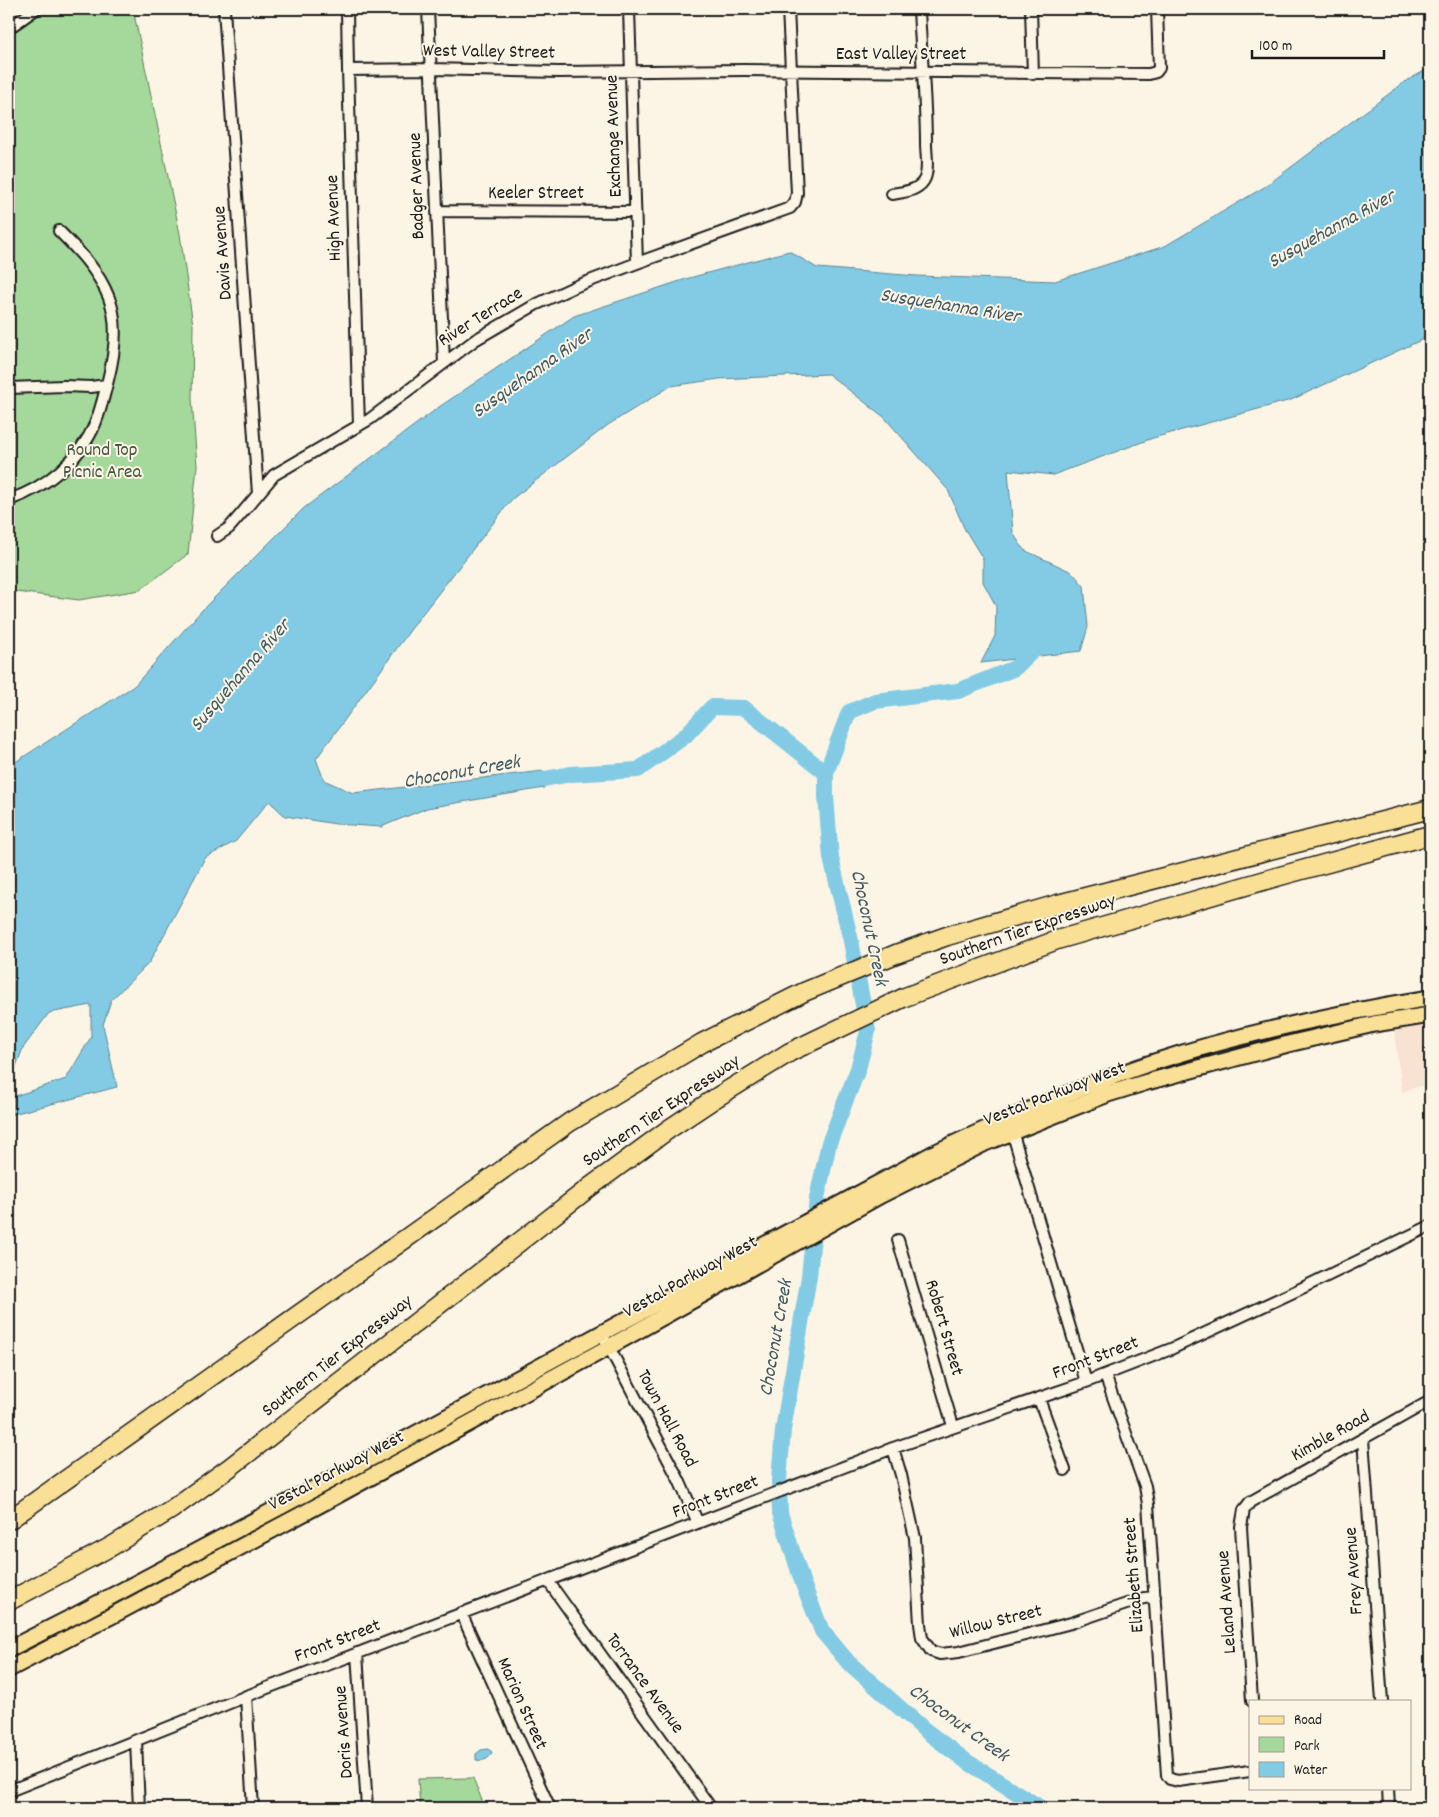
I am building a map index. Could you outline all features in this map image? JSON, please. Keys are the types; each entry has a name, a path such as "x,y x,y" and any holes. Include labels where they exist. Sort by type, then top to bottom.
{"highway":[{"name":"Southern Tier Expressway","path":"9,1520 570,1122 702,1043 804,992 896,954 947,936 1058,904 1430,809"},
{"name":"Southern Tier Expressway","path":"9,1601 112,1546 172,1509 236,1462 590,1187 669,1129 790,1052 905,997 1056,940 1430,835"}],"main road":[{"name":"Vestal Parkway West","path":"9,1669 610,1347 771,1256 828,1217 934,1153 998,1122 1154,1062 1280,1027 1362,1009 1430,998"},
{"name":"Vestal Parkway West","path":"9,1649 305,1493 775,1239 890,1191 985,1143 1108,1094 1147,1082 1288,1044 1374,1024 1430,1015"}],"street":[{"path":"9,28 36,9"},
{"name":"Davis Avenue","path":"224,9 258,494"},
{"name":"High Avenue","path":"347,9 359,425"},
{"name":"Badger Avenue","path":"428,9 444,362"},
{"name":"Exchange Avenue","path":"628,9 637,263"},
{"path":"788,9 790,71"},
{"path":"892,194 912,190 920,186 925,179 927,168 919,9"},
{"path":"1031,9 1033,74"},
{"name":"East Valley Street","path":"630,70 1149,74 1156,72 1159,68 1157,9"},
{"name":"West Valley Street","path":"348,70 431,69 560,72 630,70"},
{"name":"River Terrace","path":"216,536 229,528 274,475 359,425 475,340 535,305 574,287 637,263 747,222 787,210 795,202 797,193 790,71"},
{"name":"Keeler Street","path":"437,211 635,212"},
{"path":"9,500 25,494 51,478 67,464 88,437 99,414 115,342 114,322 109,299 99,278 87,260 59,231"},
{"path":"9,388 91,387 106,385"},
{"path":"1012,1131 1086,1382"},
{"name":"Front Street","path":"9,1791 246,1696 893,1448 1106,1375 1171,1349 1296,1292 1430,1226"},
{"name":"Robert Street","path":"898,1240 953,1426"},
{"name":"Town Hall Road","path":"601,1332 679,1480 698,1523"},
{"name":"Elizabeth Street","path":"1106,1375 1144,1486 1148,1504 1167,1775 1170,1779 1178,1781 1249,1771"},
{"path":"1039,1399 1064,1470"},
{"name":"Kimble Road","path":"1248,1504 1430,1401"},
{"name":"Frey Avenue","path":"1363,1439 1382,1700"},
{"name":"Willow Street","path":"893,1448 901,1475 914,1538 921,1631 924,1641 931,1651 940,1654 959,1652 1071,1623 1144,1598 1155,1597"},
{"name":"Leland Avenue","path":"1248,1504 1244,1510 1241,1527 1252,1700"},
{"name":"Torrance Avenue","path":"548,1580 711,1808"},
{"name":"Marion Street","path":"461,1613 550,1808"},
{"name":"Doris Avenue","path":"357,1653 367,1808"},
{"path":"246,1696 253,1808"},
{"path":"136,1741 139,1808"},
{"path":"1388,1790 1389,1808"}],"shaded area":[{"path":"1430,1024 1430,1083 1402,1092 1394,1029"}],"green space":[{"name":"Round Top Picnic Area","path":"37,9 133,9 180,234 193,325 192,399 197,466 188,554 140,590 79,600 9,591 9,33"},
{"path":"473,1778 485,1808 420,1808 418,1779"}],"water":[{"name":"Susquehanna River","path":"1430,68 1430,336 1291,400 1153,438 1053,475 1008,470 1013,533 1024,550 1072,572 1084,586 1088,627 1081,651 981,663 995,636 996,606 983,582 983,559 964,528 948,490 884,417 828,374 719,379 671,386 608,425 512,499 419,618 316,759 324,780 353,793 543,771 544,788 427,808 381,827 336,824 285,816 269,801 236,841 205,858 149,963 111,1000 103,1025 117,1087 9,1115 9,1098 66,1079 91,1037 91,1005 49,1013 23,1048 9,1085 9,766 134,686 203,609 304,508 439,407 574,316 689,278 789,251 817,268 917,276 1055,281 1165,246 1266,186 1406,81"},
{"path":"488,1749 492,1752 488,1758 476,1760 476,1754 481,1750"}],"waterway":[{"name":"Choconut Creek","path":"826,773 849,712 875,701 958,691 1015,668 1038,646 1038,641"},
{"name":"Choconut Creek","path":"523,783 571,774 638,770 685,736 712,707 744,708 826,773 831,858 851,941 868,1031 858,1069 829,1143 817,1198 809,1276 783,1430 779,1480 780,1513 803,1584 822,1631 848,1662 926,1731 966,1761 1041,1808"}]}
